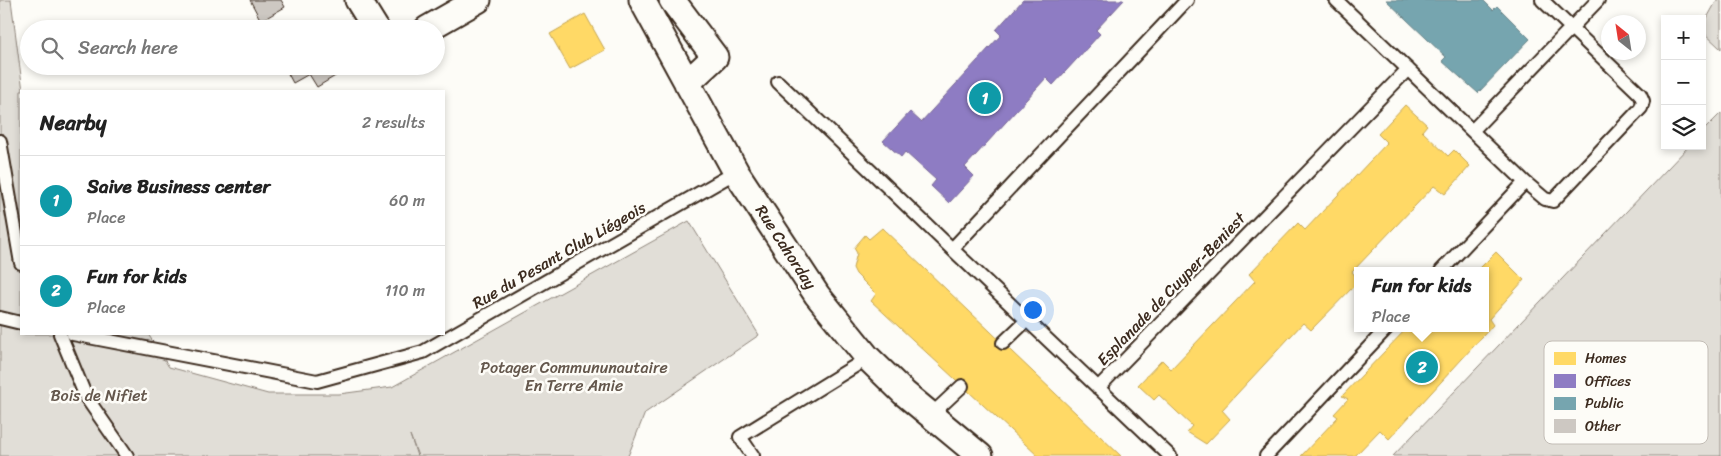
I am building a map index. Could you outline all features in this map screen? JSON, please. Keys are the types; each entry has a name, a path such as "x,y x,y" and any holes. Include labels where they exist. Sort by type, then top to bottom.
{"street":[{"path":"358,0 370,20"},
{"path":"443,20 478,0"},
{"name":"Rue Cahorday","path":"642,0 736,172 817,295 868,358 904,393 980,456"},
{"path":"672,0 715,57 687,83"}],"lane":[{"path":"952,250 1186,0"},
{"path":"1336,0 1525,182 1546,199 1553,201 1641,108 1644,101 1640,94 1542,0"},
{"path":"1472,131 1598,0"},
{"name":"Esplanade de Cuyper-Beniest","path":"778,82 1098,388 1408,69"},
{"path":"0,141 20,256"},
{"name":"Rue du Pesant Club Liégeois","path":"78,335 317,381 424,352 736,172"},
{"path":"1445,267 1525,182"},
{"path":"0,318 20,323"},
{"path":"1002,343 1027,320"},
{"path":"1266,456 1383,332"},
{"path":"60,335 86,397 127,456"},
{"path":"753,456 740,437 868,358"},
{"path":"931,415 962,386"},
{"path":"1098,388 1170,456"}],"green space":[{"path":"0,0 11,0 23,90 20,90 20,335 149,335 169,367 268,394 339,394 392,387 689,221 759,335 645,413 628,456 418,456 410,435 417,456 0,456"},
{"path":"1717,0 1721,0 1721,49 1706,35 1706,20"},
{"path":"1721,113 1721,456 1393,456 1685,150 1706,150 1706,128"}],"building: Homes":[{"path":"585,14 605,50 570,69 550,34"},
{"path":"1405,105 1427,125 1422,131 1448,156 1454,150 1470,166 1445,194 1434,186 1357,267 1354,267 1352,272 1354,274 1354,286 1311,330 1303,323 1222,410 1230,419 1206,444 1187,432 1192,426 1159,395 1154,400 1138,385 1162,360 1171,369 1255,281 1249,274 1298,223 1305,230 1387,143 1378,134"},
{"path":"882,228 1121,456 1038,456 871,301 876,294 856,274 853,268 857,253 854,248 865,235 869,239"},
{"path":"1496,252 1524,280 1489,319 1489,267 1481,267"},
{"path":"1489,319 1493,325 1489,329"},
{"path":"1403,332 1487,332 1389,439 1380,430 1355,456 1301,456 1338,417 1334,414 1348,399 1342,396"}],"building: Offices":[{"path":"1023,0 1124,0 1096,30 1100,34 1053,85 1046,78 965,167 974,176 949,203 931,186 936,180 905,152 901,157 883,141 910,112 921,122 1001,35 996,30"}],"building: Public":[{"path":"1386,0 1483,0 1493,10 1497,6 1530,39 1478,93 1442,61 1446,57"}],"building: Other":[{"path":"250,0 281,0 285,7 260,20"},
{"path":"289,75 307,75 293,83"},
{"path":"310,75 337,75 317,87"}],"place":[{"name":"Saive Business center","path":"985,98"},
{"name":"Fun for kids","path":"1422,367"}],"park label":[{"name":"Potager Commununautaire En Terre Amie","path":"574,376"},
{"name":"Bois de Nifiet","path":"99,395"}]}
